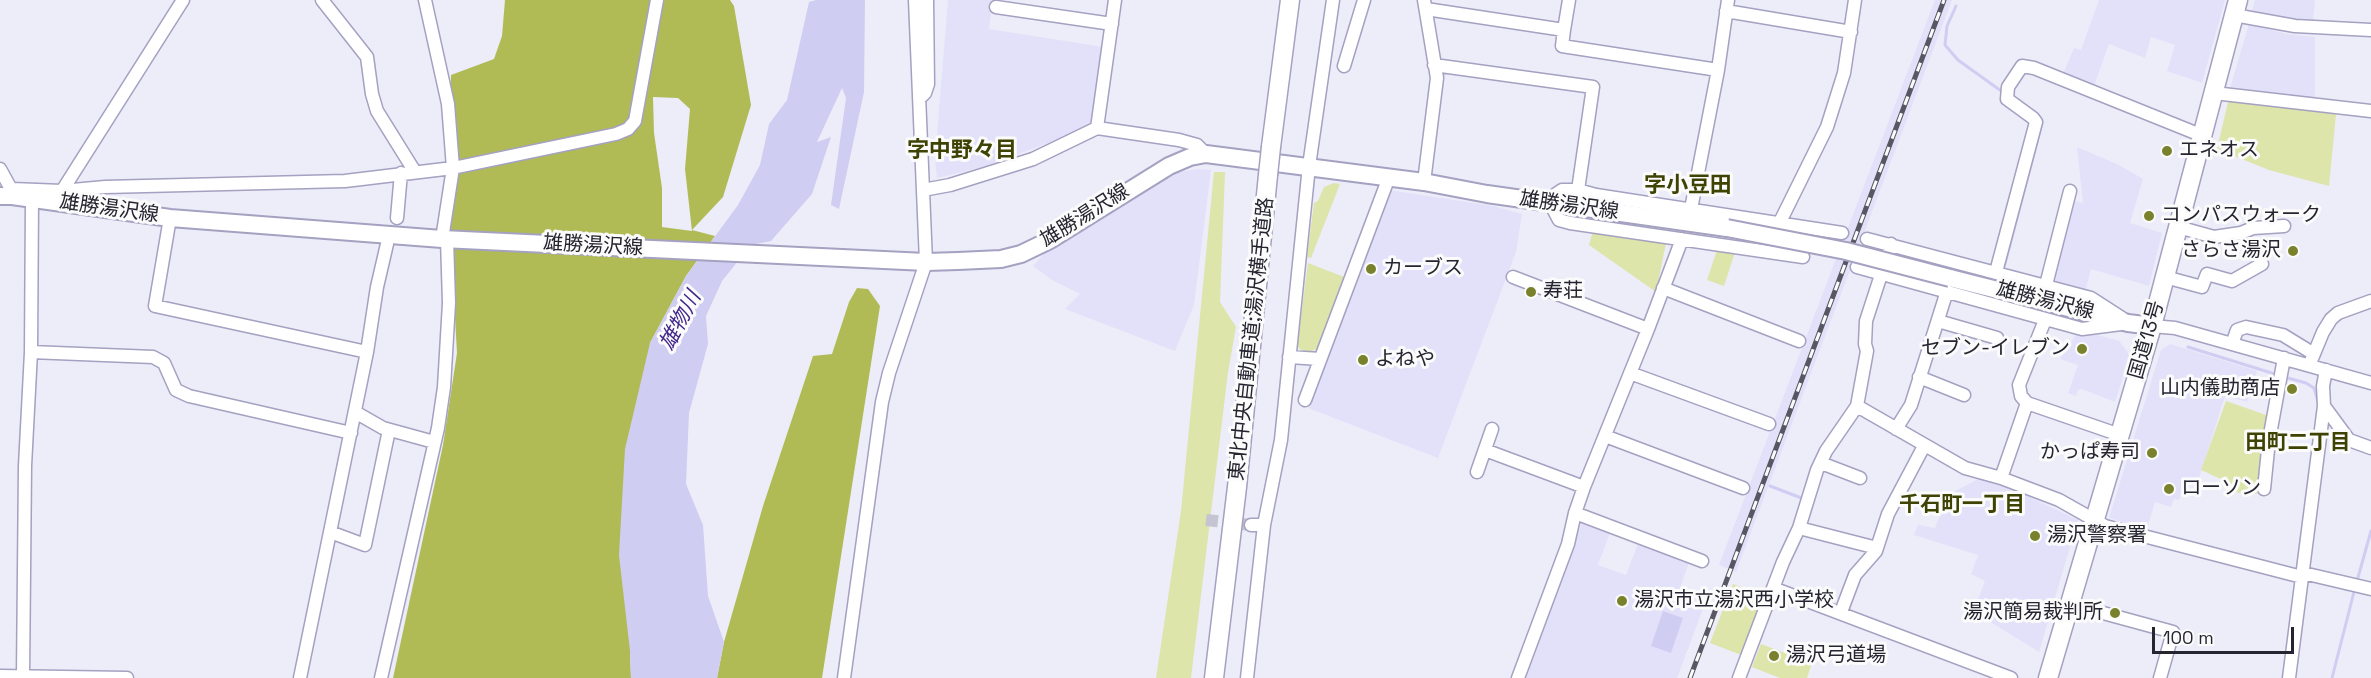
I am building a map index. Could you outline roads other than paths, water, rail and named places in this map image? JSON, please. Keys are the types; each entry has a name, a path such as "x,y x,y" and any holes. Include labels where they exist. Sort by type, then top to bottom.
{"highway":[{"name":"東北中央自動車道;湯沢横手道路","path":"1214,678 1237,487 1271,147 1290,0"},
{"name":"国道13号","path":"2048,678 2152,326 2236,8"}],"main road":[{"name":"雄勝湯沢線","path":"8,194 170,218 444,239 926,262 1001,259 1021,254 1050,240 1169,166 1190,157 1206,154 1389,177 1727,228 1846,251 2128,322 2152,326"}],"street":[{"path":"62,191 183,0"},
{"path":"322,0 367,57 372,94 377,111 415,172"},
{"path":"381,678 434,442 444,387 447,349 449,303 444,239 453,168 448,105 425,0"},
{"path":"0,169 8,194 117,187 345,181 453,168 598,139 628,129 635,122 657,0"},
{"path":"844,678 882,402 889,373 926,262 915,0"},
{"path":"919,99 925,93 928,84 927,0"},
{"path":"1097,128 1115,0"},
{"path":"1246,678 1264,525 1281,440 1309,166 1333,0"},
{"path":"1344,66 1364,0"},
{"path":"1569,0 1562,46 1718,70"},
{"path":"1767,251 1827,127 1844,73 1855,0"},
{"path":"1424,182 1437,78 1425,4 1564,30"},
{"path":"1691,209 1718,70 1727,5 1851,32"},
{"path":"996,7 1112,24"},
{"path":"2236,8 2295,26 2371,30"},
{"path":"1434,65 1593,87 1578,190"},
{"path":"1996,272 2036,122 2007,99 2008,87 2022,66 2034,68 2203,136"},
{"path":"2214,93 2371,111"},
{"path":"923,190 950,186 1033,159 1097,128 1179,140 1197,145 1206,154"},
{"path":"398,218 401,173"},
{"path":"1305,400 1389,177"},
{"path":"1803,256 1558,220 1550,203 1562,190 1578,190 1842,233"},
{"path":"2046,285 2070,191"},
{"path":"23,676 25,466 31,352 32,199"},
{"path":"170,218 155,306 367,352"},
{"path":"2178,227 2214,237 2241,233 2253,228 2284,226"},
{"path":"1518,678 1568,544 1584,487 1682,238"},
{"path":"1867,239 2091,298 2128,322"},
{"path":"300,678 351,433 377,286 387,244"},
{"path":"1739,678 1773,588 1799,528 1821,463 1857,406 1867,351 1866,321 1891,244"},
{"path":"2165,278 2202,287 2207,274 2232,281 2262,264"},
{"path":"1857,267 2082,329 2128,322"},
{"path":"1513,277 1648,329"},
{"path":"1663,288 1799,341"},
{"path":"1896,429 1911,405 1947,291"},
{"path":"2312,360 2331,319 2338,313 2371,301"},
{"path":"2045,320 2019,386 2021,396 2027,403 2120,435"},
{"path":"1938,321 1997,338"},
{"path":"2152,326 2175,328 2284,358 2312,360"},
{"path":"2232,344 2237,330 2246,327 2283,335 2326,370 2371,382"},
{"path":"31,352 153,357 164,363 176,390 189,396 351,433"},
{"path":"1289,357 1320,359"},
{"path":"2264,489 2269,440 2284,358"},
{"path":"2289,678 2324,412 2323,386 2326,370"},
{"path":"1630,373 1769,424"},
{"path":"1919,377 1964,395"},
{"path":"2001,478 2027,403"},
{"path":"1857,406 1965,468 2001,478 2059,500 2105,526 2303,575 2367,588"},
{"path":"355,412 389,430 434,442"},
{"path":"2324,412 2349,440 2371,448"},
{"path":"1477,472 1492,429"},
{"path":"330,532 365,544 389,430"},
{"path":"1605,436 1743,488"},
{"path":"1841,612 1856,575 1877,548 1888,514 1924,446"},
{"path":"1485,450 1584,487"},
{"path":"1821,463 1860,478"},
{"path":"1575,513 1702,561"},
{"path":"1251,525 1264,525"},
{"path":"1799,528 1877,548"},
{"path":"1773,588 2011,678"},
{"path":"2070,604 2173,632 2160,678"},
{"path":"0,676 127,678"}],"water":[{"name":"雄物川","path":"865,0 864,92 839,209 831,205 846,98 842,88 817,142 831,137 812,194 771,241 751,245 722,281 706,316 708,344 689,413 686,484 703,525 708,596 724,642 717,678 631,678 619,555 625,449 650,343 686,276 738,205 760,165 769,124 787,100 809,2"},
{"path":"1663,611 1683,618 1671,653 1651,646"}],"waterway":[{"path":"1956,6 1947,26 1945,45 1958,60 2004,93"},
{"path":"2003,271 2042,123 2040,121"},
{"path":"2188,347 2278,375"},
{"path":"2284,377 2306,383 2314,388 2319,405"},
{"path":"1770,486 1804,499"},
{"path":"2357,581 2371,531"},
{"path":"2332,678 2355,588"}],"tunnel":[{"path":"1206,520 1251,525"}],"railway":[{"path":"1690,678 1944,0"}],"place":[{"name":"エネオス","path":"2167,151"},
{"name":"コンパスウォーク","path":"2149,216"},
{"name":"さらさ湯沢","path":"2293,251"},
{"name":"カーブス","path":"1371,269"},
{"name":"寿荘","path":"1531,292"},
{"name":"セブン-イレブン","path":"2082,349"},
{"name":"よねや","path":"1363,360"},
{"name":"山内儀助商店","path":"2292,389"},
{"name":"かっぱ寿司","path":"2152,453"},
{"name":"ローソン","path":"2169,489"},
{"name":"湯沢警察署","path":"2035,536"},
{"name":"湯沢市立湯沢西小学校","path":"1622,601"},
{"name":"湯沢簡易裁判所","path":"2115,613"},
{"name":"湯沢弓道場","path":"1774,656"}],"district":[{"name":"字中野々目","path":"962,151"},
{"name":"字小豆田","path":"1688,186"},
{"name":"田町二丁目","path":"2298,443"},
{"name":"千石町一丁目","path":"1962,505"}]}
